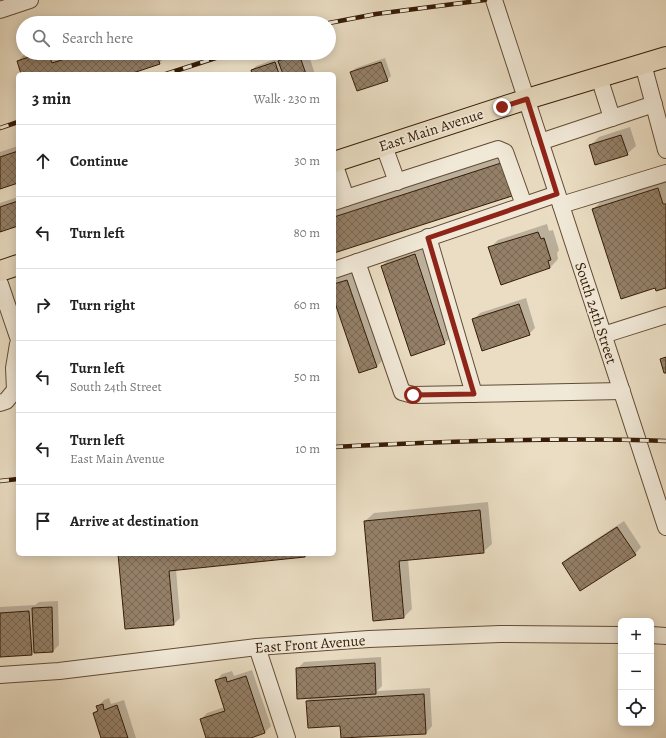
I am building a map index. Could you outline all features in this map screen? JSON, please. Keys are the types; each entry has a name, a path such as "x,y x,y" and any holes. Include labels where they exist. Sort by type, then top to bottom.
{"main road":[{"name":"East Main Avenue","path":"336,161 527,99 666,57"},
{"path":"0,271 16,266"}],"street":[{"path":"0,10 30,0"},
{"name":"South 24th Street","path":"494,0 666,527"},
{"path":"643,64 666,150"},
{"path":"599,77 612,118"},
{"path":"540,142 654,104"},
{"path":"384,146 397,182"},
{"path":"336,175 340,200 498,148 505,152 524,205"},
{"path":"336,269 524,205 559,199 666,173"},
{"path":"428,238 474,394"},
{"path":"357,262 402,392 413,395 622,391"},
{"path":"0,284 16,332"},
{"path":"603,336 666,315"},
{"path":"0,403 6,401 15,390 14,368 16,356"},
{"name":"East Front Avenue","path":"0,675 59,670 257,647 369,639 463,635 618,635"},
{"path":"654,635 666,636"},
{"path":"257,647 287,738"}],"building":[{"path":"51,60 52,63 62,60 159,60 160,64 136,72 20,72 17,61"},
{"path":"301,60 305,72 282,72 278,61"},
{"path":"275,62 278,72 252,72 251,70"},
{"path":"381,62 388,81 357,91 350,72"},
{"path":"621,135 628,155 595,165 589,145"},
{"path":"16,152 16,184 0,189 0,157"},
{"path":"501,163 512,196 336,252 336,216"},
{"path":"658,188 663,204 666,204 666,288 656,291 655,288 621,299 592,209"},
{"path":"16,202 16,227 0,232 0,207"},
{"path":"538,232 541,239 544,238 551,260 548,261 550,268 501,285 488,247"},
{"path":"415,254 445,344 411,356 381,266"},
{"path":"347,280 377,367 359,373 336,306 336,283"},
{"path":"519,304 530,335 482,351 472,319"},
{"path":"666,357 666,373 664,373 660,359"},
{"path":"480,510 484,553 399,561 404,618 373,621 364,521"},
{"path":"617,527 636,555 580,591 562,563"},
{"path":"118,556 305,556 169,571 174,625 125,629"},
{"path":"52,607 53,652 34,653 32,608"},
{"path":"29,611 32,655 0,657 0,613"},
{"path":"375,663 376,694 297,699 296,668"},
{"path":"246,676 265,733 251,738 206,738 200,719 225,711 215,680 226,677 227,682"},
{"path":"424,694 426,734 341,738 340,726 308,728 306,701"},
{"path":"103,704 104,710 117,705 128,738 101,738 93,713 98,711 96,706"}],"railway":[{"path":"336,22 376,14 485,0"},
{"path":"172,72 209,60"},
{"path":"0,128 16,123"},
{"path":"336,447 500,440 583,439 666,441"},
{"path":"0,481 16,479"}],"route":[{"path":"413,395 474,394 428,238 557,194 527,99 502,107"}]}
